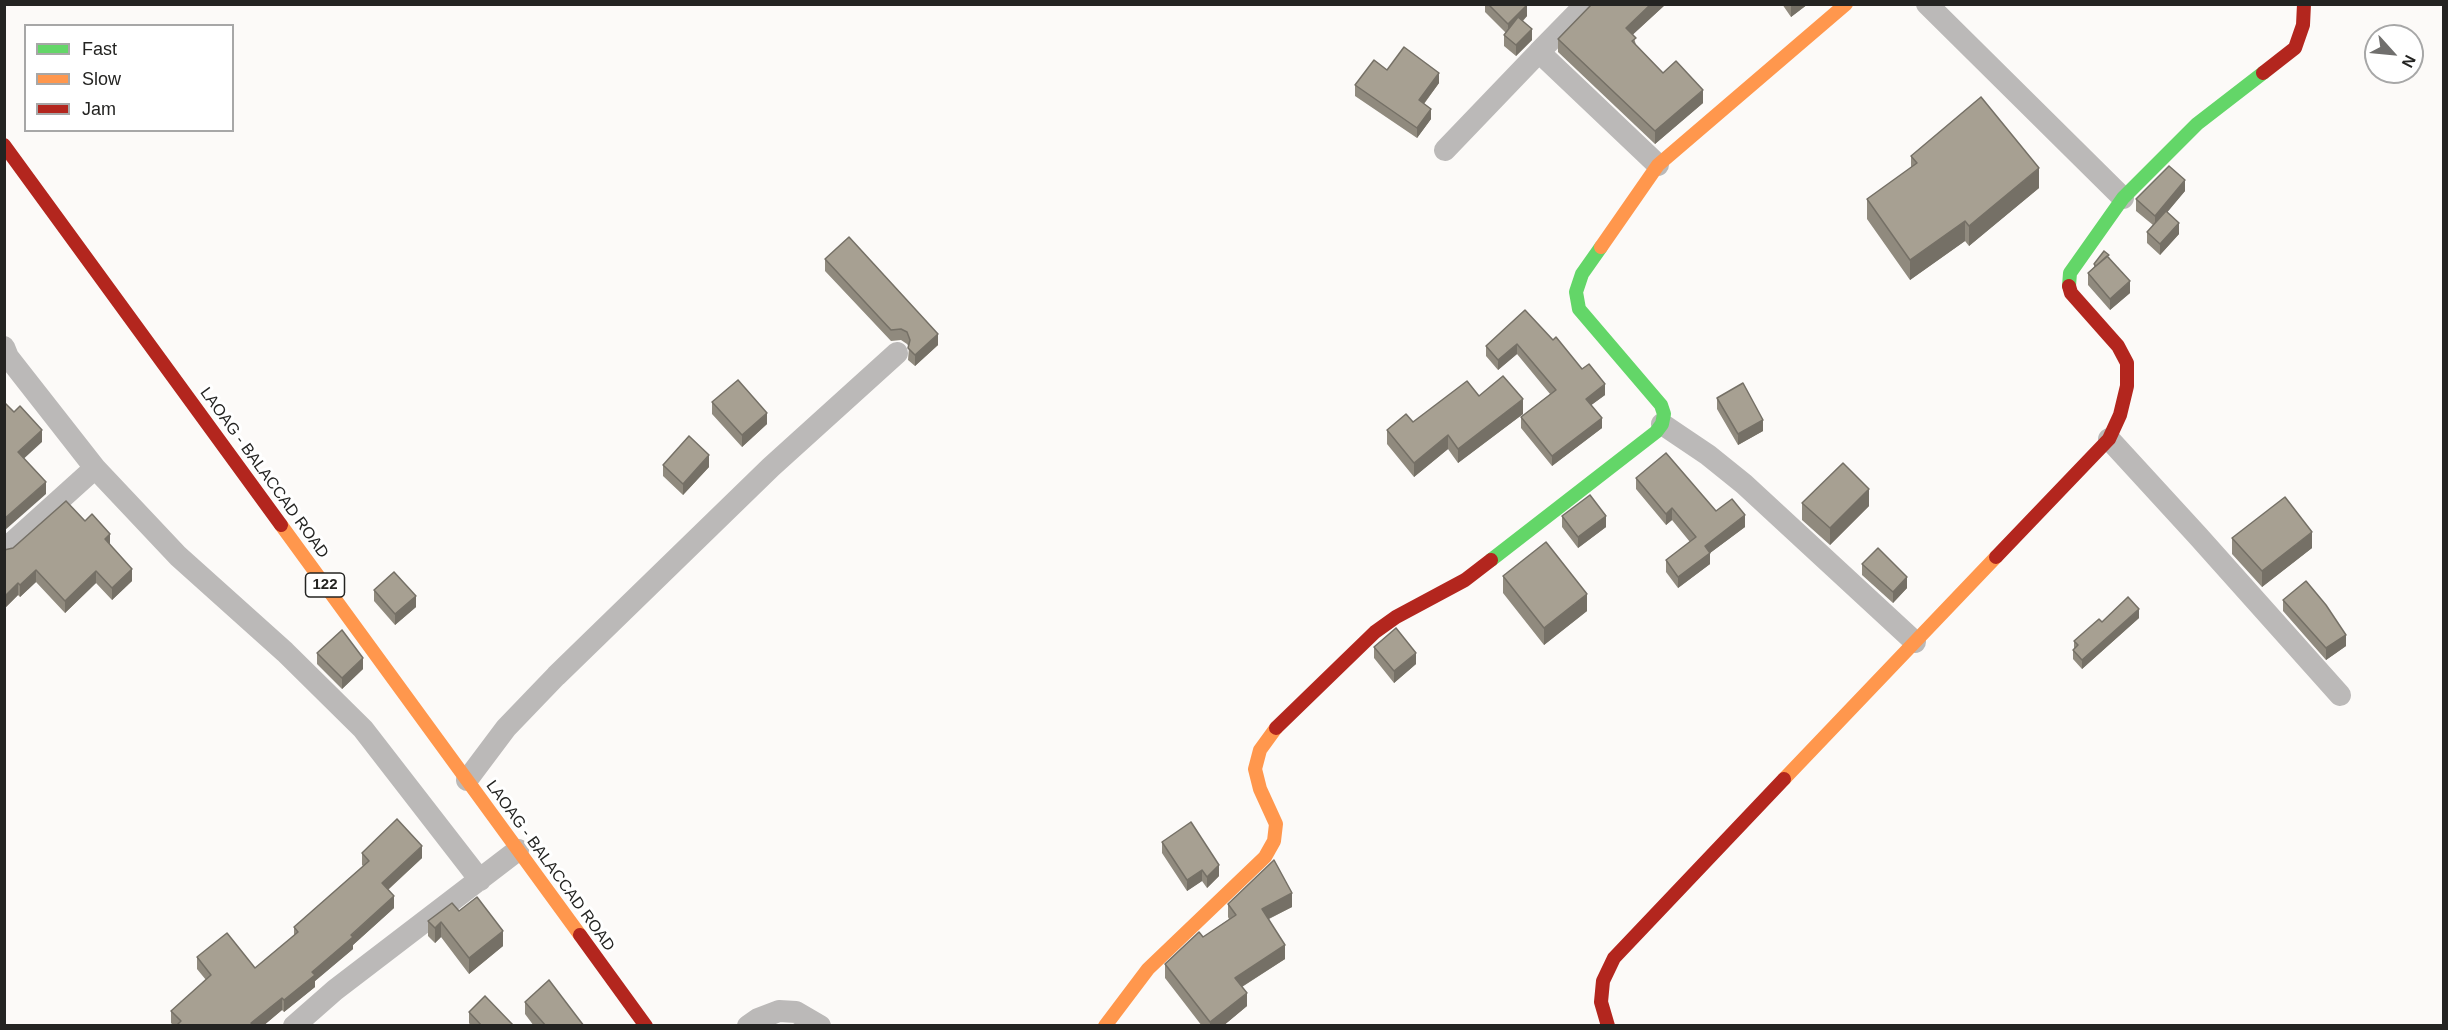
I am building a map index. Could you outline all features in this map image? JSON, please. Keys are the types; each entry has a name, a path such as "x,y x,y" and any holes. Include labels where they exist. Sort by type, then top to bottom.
{"street":[{"path":"1444,150 1586,4"},
{"path":"1105,1026 1148,969 1265,857 1274,841 1276,824 1260,789 1255,769 1260,750 1276,728 1375,632 1396,617 1465,580 1656,432 1662,424 1664,414 1661,405 1579,309 1576,292 1582,274 1658,165 1846,4"},
{"path":"1927,4 2123,198"},
{"path":"1608,1026 1601,1002 1603,981 1614,958 2109,439 2120,415 2127,386 2127,363 2118,346 2071,293 2068,282 2070,273 2123,198 2197,124 2295,48 2303,25 2304,4"},
{"path":"1539,52 1658,165"},
{"name":"LAOAG - BALACCAD ROAD","path":"4,145 646,1026"},
{"path":"467,780 506,728 556,676 771,467 897,353"},
{"path":"6,355 95,468 178,556 285,652 363,729 480,880"},
{"path":"1662,424 1708,455 1744,484 1915,642"},
{"path":"2109,439 2199,536 2340,695"},
{"path":"4,550 95,468"},
{"path":"294,1026 335,990 518,850"},
{"path":"748,1026 758,1018 779,1011 796,1012 820,1026"}],"building":[{"path":"1488,4 1527,4 1527,5 1508,24"},
{"path":"1592,4 1651,4 1626,28 1636,38 1632,41 1663,73 1676,61 1703,90 1655,131 1558,39"},
{"path":"1518,17 1532,29 1516,45 1504,35"},
{"path":"1404,47 1439,73 1419,100 1431,109 1417,128 1355,85 1374,60 1387,70"},
{"path":"1981,97 2039,168 1969,226 1965,221 1910,260 1867,199 1917,163 1911,156"},
{"path":"2169,166 2185,180 2155,216 2136,199"},
{"path":"2166,211 2179,223 2160,244 2147,232"},
{"path":"849,237 938,334 915,355 908,348 910,340 907,332 901,329 891,330 825,259"},
{"path":"2104,251 2109,255 2096,266 2094,264"},
{"path":"2107,256 2130,281 2110,299 2088,273"},
{"path":"1525,310 1553,340 1556,337 1582,369 1589,364 1605,384 1586,399 1602,418 1552,456 1521,417 1556,390 1517,344 1498,360 1486,346"},
{"path":"1503,376 1523,399 1458,449 1448,435 1414,463 1387,430 1406,414 1413,422 1467,381 1479,396"},
{"path":"738,380 767,413 742,435 712,402"},
{"path":"1743,383 1763,420 1738,434 1717,398"},
{"path":"4,402 14,412 20,406 42,430 18,452 46,482 4,519"},
{"path":"689,436 709,455 683,484 663,465"},
{"path":"1666,453 1716,511 1732,499 1745,515 1705,546 1710,553 1678,577 1666,560 1696,537 1672,508 1666,514 1636,478"},
{"path":"1843,463 1869,489 1830,528 1802,503"},
{"path":"1590,495 1606,516 1578,537 1562,516"},
{"path":"2285,497 2312,532 2262,571 2232,538"},
{"path":"66,501 85,521 92,514 110,534 105,539 132,569 112,588 96,571 65,601 36,570 4,597 4,550 13,548"},
{"path":"1546,542 1587,594 1544,628 1503,576"},
{"path":"1878,548 1907,577 1893,592 1862,564"},
{"path":"394,572 416,596 395,614 374,590"},
{"path":"2306,581 2346,635 2326,648 2283,600"},
{"path":"2128,597 2139,609 2082,660 2073,650 2078,645 2074,641 2099,619 2102,622"},
{"path":"1396,628 1416,653 1394,671 1374,647"},
{"path":"342,630 363,658 342,678 317,653"},
{"path":"397,819 422,846 382,883 394,896 351,935 353,937 312,972 315,975 251,1023 253,1026 176,1026 181,1021 171,1011 211,975 197,957 227,933 255,968 298,932 294,927 369,861 362,853"},
{"path":"1191,822 1219,865 1207,877 1202,870 1187,880 1162,842"},
{"path":"1274,860 1292,893 1262,909 1285,945 1235,978 1247,993 1210,1022 1165,964 1199,932 1203,937 1236,915 1228,904"},
{"path":"477,897 503,931 469,958 441,922 435,928 428,921 452,903 459,911"},
{"path":"549,980 584,1026 546,1026 525,1002"},
{"path":"485,996 512,1026 482,1026 469,1012"}],"traffic: fast":[{"path":"2069,286 2070,273 2123,198 2197,124 2263,73"},
{"path":"1491,560 1656,432 1662,424 1664,414 1661,405 1579,309 1576,292 1582,274 1601,247"}],"traffic: slow":[{"path":"1601,247 1658,165 1846,4"},
{"path":"281,525 580,935"},
{"path":"1784,779 1996,557"},
{"path":"1105,1026 1148,969 1265,857 1274,841 1276,824 1260,789 1255,769 1260,750 1276,728"}],"traffic: jam":[{"path":"2263,73 2295,48 2303,25 2304,4"},
{"path":"4,145 281,525"},
{"path":"1996,557 2109,439 2120,415 2127,386 2127,363 2118,346 2071,293 2069,286"},
{"path":"1276,728 1375,632 1396,617 1465,580 1491,560"},
{"path":"1608,1026 1601,1002 1603,981 1614,958 1784,779"},
{"path":"580,935 646,1026"}]}
